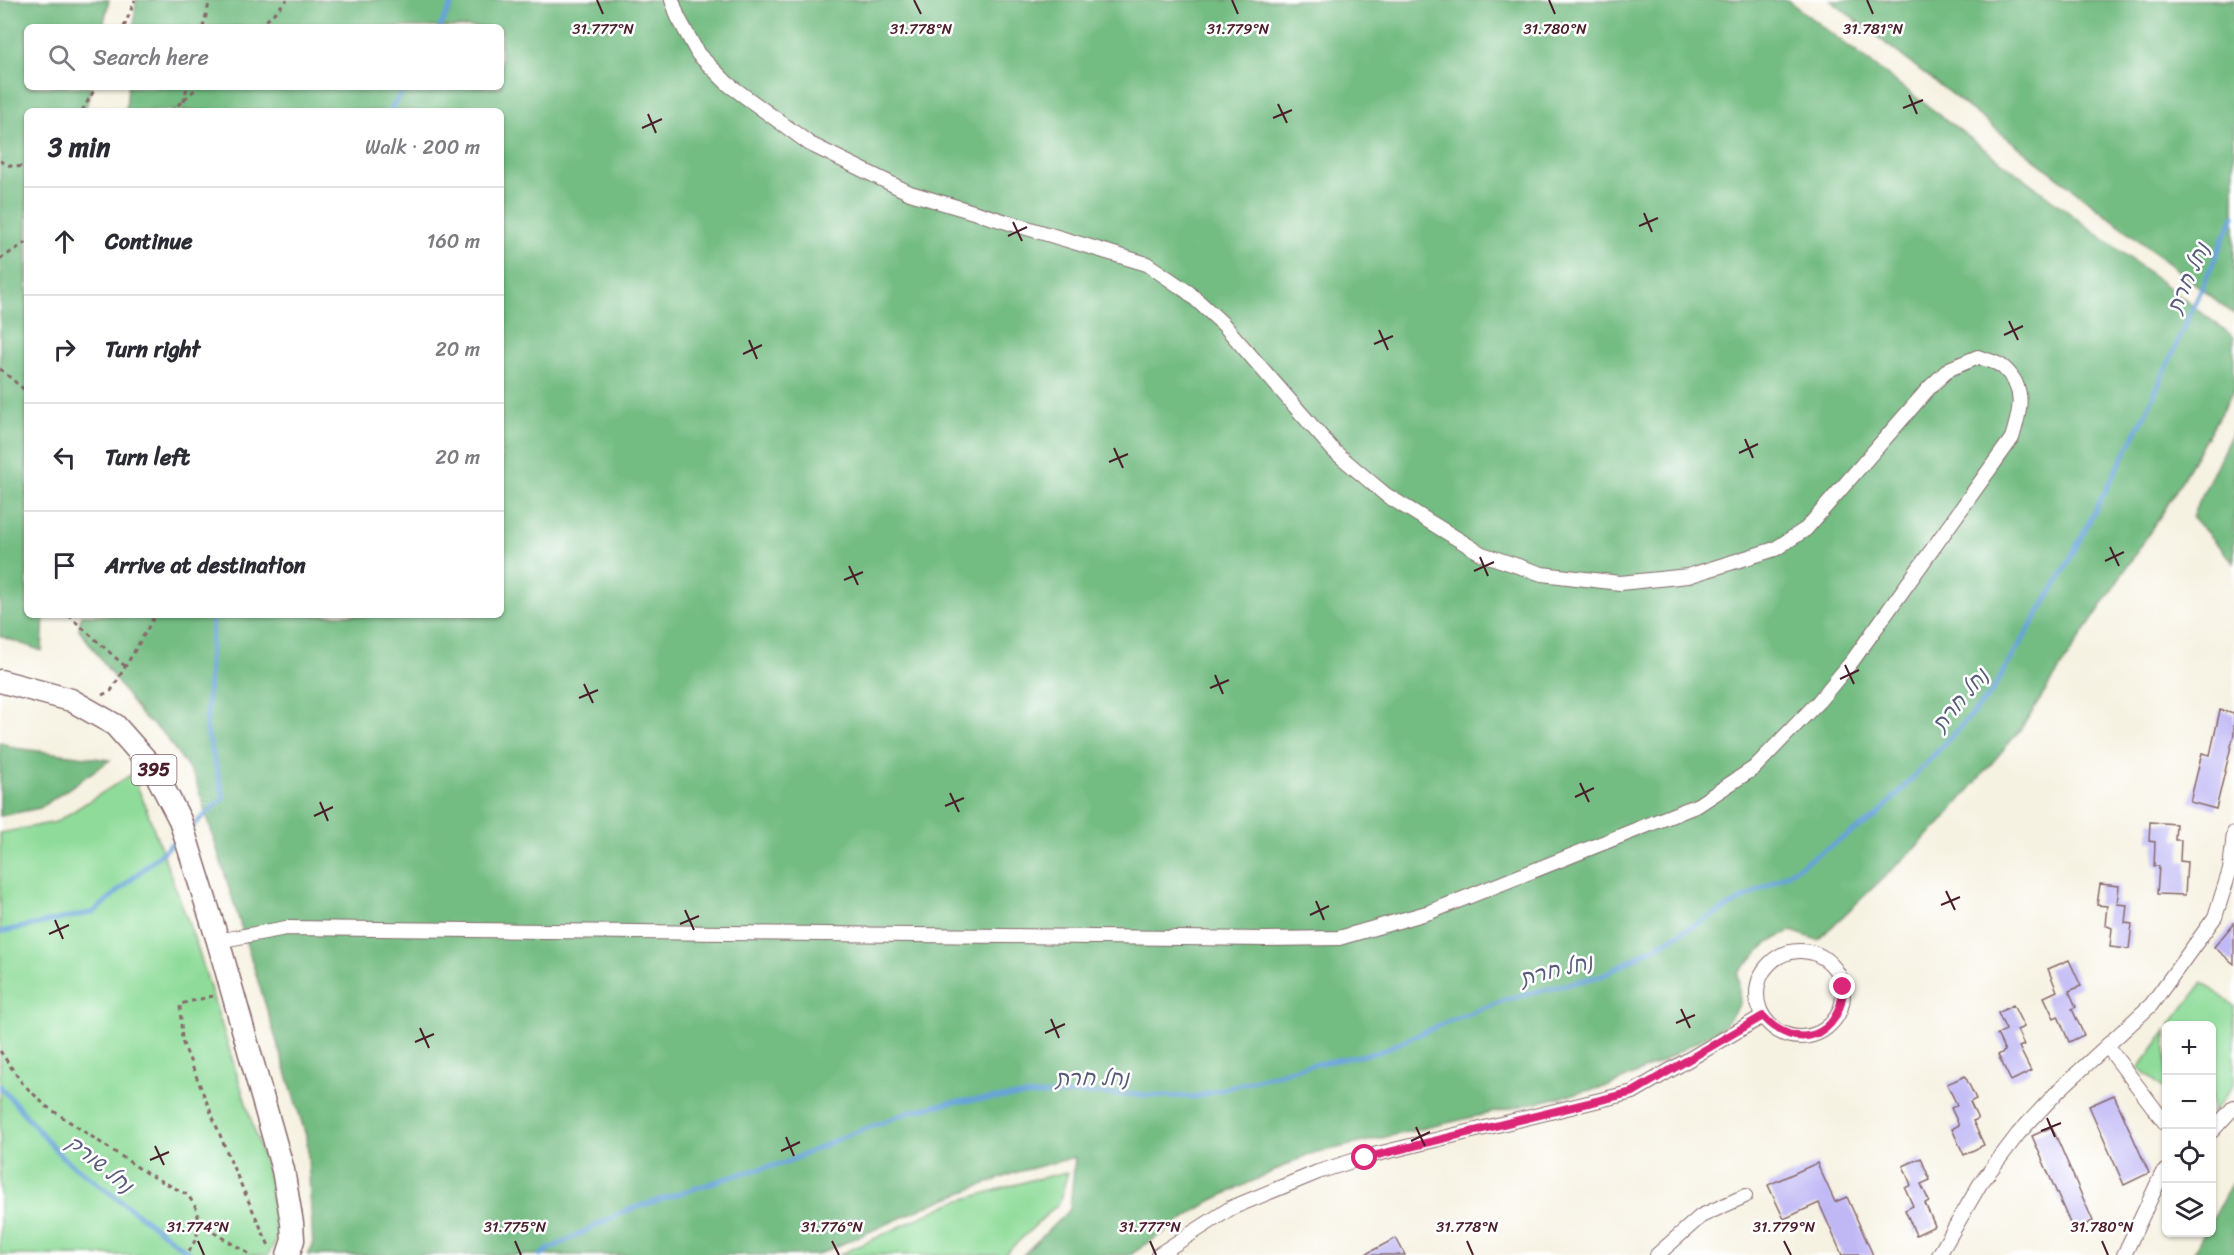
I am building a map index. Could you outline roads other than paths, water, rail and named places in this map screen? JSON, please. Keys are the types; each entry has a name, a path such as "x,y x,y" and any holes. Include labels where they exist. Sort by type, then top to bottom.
{"main road":[{"name":"395","path":"0,681 71,700 115,725 153,768 180,820 218,941 283,1170 292,1223 293,1240 288,1255"}],"street":[{"path":"218,941 286,928 1340,938 1430,912 1654,824 1698,805 1754,768 1820,701 1853,660 2012,438 2021,407 2016,383 2003,366 1978,357 1949,369 1929,388 1806,529 1774,549 1688,576 1620,584 1542,574 1482,554 1386,495 1334,451 1223,324 1188,292 1147,264 910,193 810,144 728,84 698,54 672,0"},
{"path":"1940,1255 1980,1184 2018,1134 2060,1089 2151,1005 2215,917 2230,870 2234,833"},
{"path":"1801,951 1816,954 1829,962 1838,974 1843,987 1842,1002 1837,1016 1827,1027 1814,1035 1800,1037 1786,1034 1773,1027 1763,1016 1758,1003 1758,987 1762,973 1771,962 1787,952 1801,951"},
{"path":"1158,1255 1231,1208 1318,1172 1365,1158 1633,1092 1763,1016"},
{"path":"2106,1046 2162,1119"},
{"path":"2213,1129 2234,1107"},
{"path":"2124,1255 2162,1174"},
{"path":"1657,1255 1701,1216 1746,1196"}],"waterway":[{"path":"442,24 454,0"},
{"path":"392,108 403,90"},
{"name":"נחל חרת","path":"541,1255 625,1211 743,1173 785,1163 843,1137 910,1112 952,1102 1019,1096 1087,1093 1195,1097 1306,1066 1379,1052 1449,1021 1508,999 1604,975 1779,879 1876,817 1989,696 2061,576 2146,413 2234,216"},
{"path":"189,829 224,798 206,727 213,618"},
{"path":"0,932 94,912 180,837"},
{"name":"נחל שורק","path":"0,1086 61,1156 192,1255"}]}
